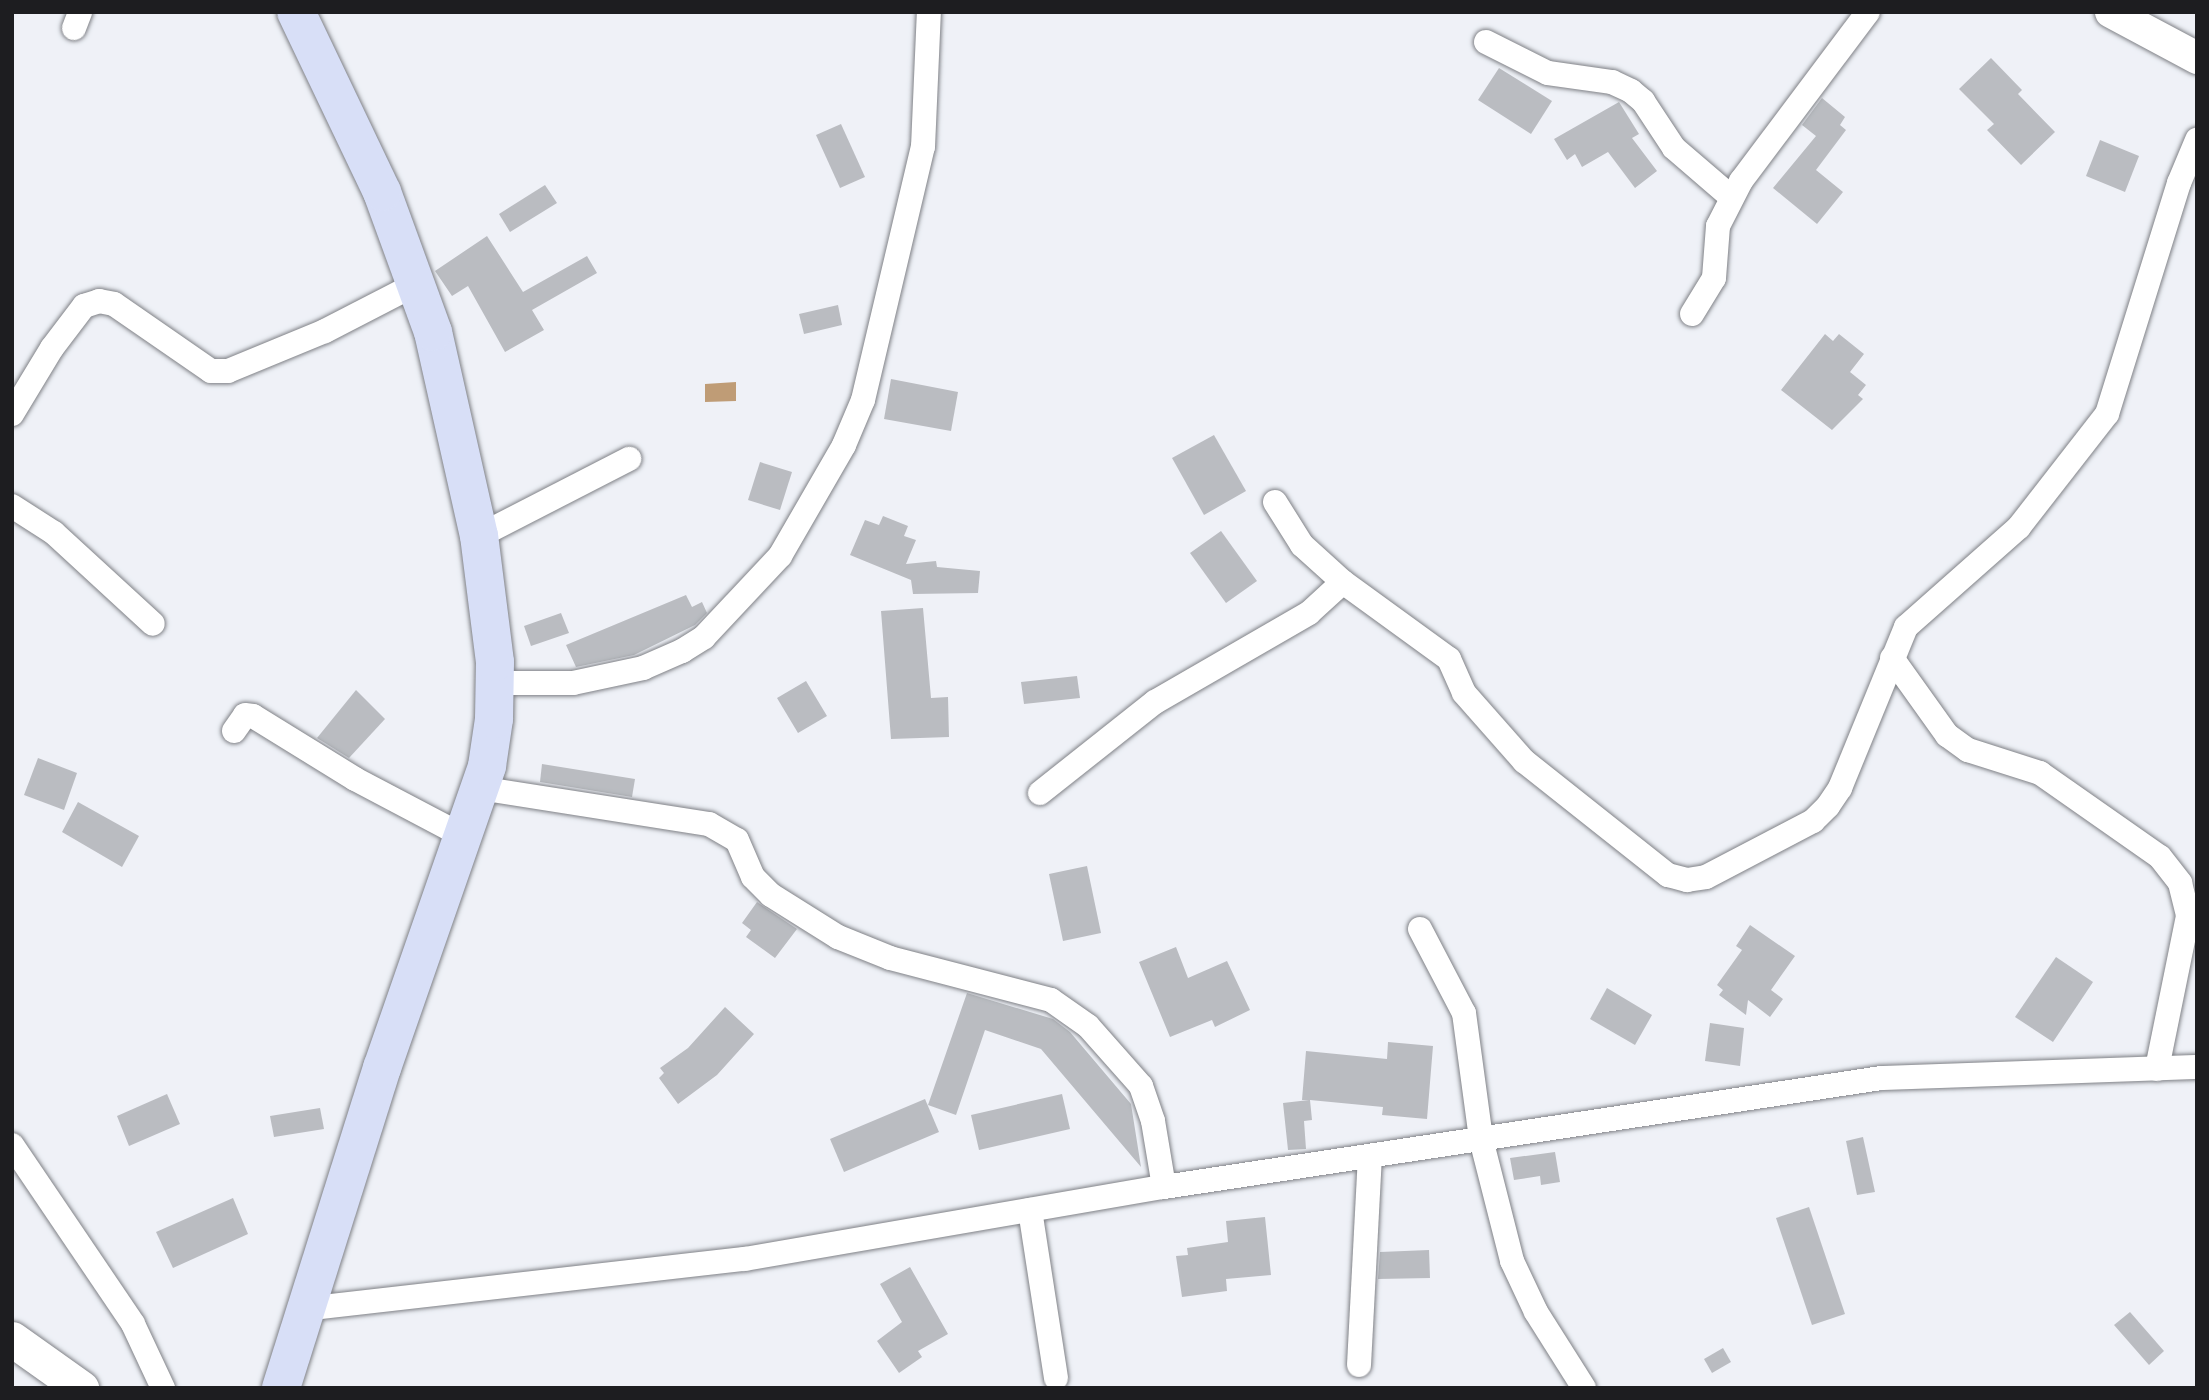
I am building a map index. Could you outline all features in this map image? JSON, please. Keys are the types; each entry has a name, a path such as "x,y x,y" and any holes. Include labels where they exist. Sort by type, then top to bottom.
{"main road":[{"path":"281,1388 304,1309 479,788 494,719 495,683 479,536 456,419 418,284 382,192 296,12"},
{"path":"12,1339 78,1387"}],"street":[{"path":"495,683 573,683 643,668 682,651 704,637 780,556 844,445 863,400 923,147 929,12"},
{"path":"1692,314 1714,278 1718,226 1731,197 1868,12"},
{"path":"2111,12 2197,58"},
{"path":"1486,42 1548,73 1612,82 1631,91 1643,102 1674,148 1731,197"},
{"path":"1275,502 1302,545 1343,582 1443,653 1480,714 1524,761 1668,875 1687,880 1726,868 1813,821 1828,806 1840,788 1906,627 1922,609 2019,527 2107,414 2179,183 2197,140"},
{"path":"12,414 84,306 99,301 114,304 211,372 228,371 325,331 418,284"},
{"path":"479,536 629,459"},
{"path":"12,506 54,533 153,624"},
{"path":"1040,793 1155,702 1309,613 1343,582"},
{"path":"1892,658 1947,735 1968,750 2040,773 2160,857 2179,883 2188,916 2157,1069"},
{"path":"234,731 245,715 253,716 355,779 463,836"},
{"path":"479,788 709,824 737,840 753,877 771,895 838,937 890,958 1051,1000 1088,1026 1141,1086 1153,1121 1164,1187"},
{"path":"1420,929 1464,1013 1481,1139 1513,1261 1536,1312 1584,1388"},
{"path":"304,1309 745,1259 1164,1187 1881,1078 2197,1068"},
{"path":"12,1145 133,1324 163,1388"},
{"path":"1359,1365 1370,1157"},
{"path":"1030,1210 1056,1378"}],"shaded area":[{"path":"736,382 736,401 705,402 705,384"}],"building":[{"path":"1991,58 2022,90 2018,94 2055,132 2021,165 1987,130 1994,124 1959,89"},
{"path":"1499,68 1552,101 1531,134 1478,100"},
{"path":"1822,98 1845,117 1840,125 1846,130 1816,170 1843,192 1817,224 1773,188 1816,136 1802,125"},
{"path":"1619,102 1639,134 1632,138 1657,171 1635,188 1608,152 1582,167 1575,154 1567,160 1554,139"},
{"path":"841,124 865,177 840,188 816,135"},
{"path":"2100,140 2139,156 2125,192 2086,176"},
{"path":"545,185 557,203 510,232 499,214"},
{"path":"487,236 523,292 587,256 597,273 532,310 544,330 505,352 468,286 452,296 435,271"},
{"path":"838,305 842,325 804,334 799,314"},
{"path":"1825,334 1833,341 1839,334 1864,354 1850,372 1866,385 1858,395 1863,399 1832,430 1781,390"},
{"path":"891,379 958,392 951,431 884,419"},
{"path":"1214,435 1246,491 1204,515 1172,458"},
{"path":"760,462 792,472 780,510 748,500"},
{"path":"883,516 908,526 904,536 916,540 906,564 936,561 937,567 980,571 978,593 913,594 911,580 850,555 865,520 879,525"},
{"path":"1221,531 1257,581 1226,603 1190,553"},
{"path":"686,595 692,607 702,602 707,613 695,625 634,655 576,667 566,645"},
{"path":"923,608 931,698 948,697 949,737 891,739 881,611"},
{"path":"561,613 569,633 531,646 524,626"},
{"path":"1077,676 1080,698 1024,704 1021,682"},
{"path":"806,681 827,716 798,733 777,698"},
{"path":"356,690 385,719 349,758 317,738"},
{"path":"38,758 77,773 64,810 24,795"},
{"path":"542,764 635,779 632,797 540,782"},
{"path":"78,802 139,836 122,867 62,832"},
{"path":"1087,866 1101,933 1063,941 1049,874"},
{"path":"757,902 797,929 775,958 746,937 751,930 742,923"},
{"path":"1750,925 1795,956 1771,990 1783,999 1770,1017 1748,1000 1746,1015 1719,995 1723,990 1717,985 1742,950 1736,946"},
{"path":"1176,947 1188,978 1227,961 1250,1010 1215,1027 1212,1020 1170,1037 1139,962"},
{"path":"2056,957 2093,982 2053,1042 2015,1017"},
{"path":"1607,988 1652,1015 1635,1045 1590,1019"},
{"path":"967,993 1053,1019 1070,1032 1131,1104 1141,1167 1041,1049 985,1030 956,1115 928,1105"},
{"path":"725,1007 754,1034 717,1075 678,1104 659,1078 664,1073 660,1068 688,1048"},
{"path":"1710,1023 1744,1028 1740,1066 1705,1061"},
{"path":"1388,1042 1433,1046 1427,1119 1382,1115 1383,1107 1310,1100 1312,1120 1304,1121 1306,1149 1288,1150 1283,1103 1309,1100 1302,1100 1306,1051 1387,1059"},
{"path":"167,1094 180,1124 129,1146 117,1116"},
{"path":"1062,1094 1070,1129 979,1150 971,1115"},
{"path":"925,1099 939,1132 844,1172 830,1139"},
{"path":"320,1108 324,1129 274,1137 270,1116"},
{"path":"1863,1137 1875,1192 1857,1195 1846,1141"},
{"path":"1555,1152 1560,1182 1541,1185 1540,1176 1514,1180 1510,1158"},
{"path":"233,1198 248,1234 173,1268 156,1232"},
{"path":"1809,1207 1845,1314 1812,1325 1776,1218"},
{"path":"1265,1217 1271,1275 1226,1279 1227,1291 1182,1297 1176,1256 1188,1255 1187,1248 1228,1242 1226,1221"},
{"path":"1429,1250 1430,1278 1378,1279 1380,1252"},
{"path":"910,1267 948,1334 918,1351 922,1357 899,1373 877,1341 902,1322 880,1284"},
{"path":"2130,1312 2164,1351 2149,1365 2114,1325"},
{"path":"1723,1348 1731,1362 1712,1373 1704,1359"}]}
